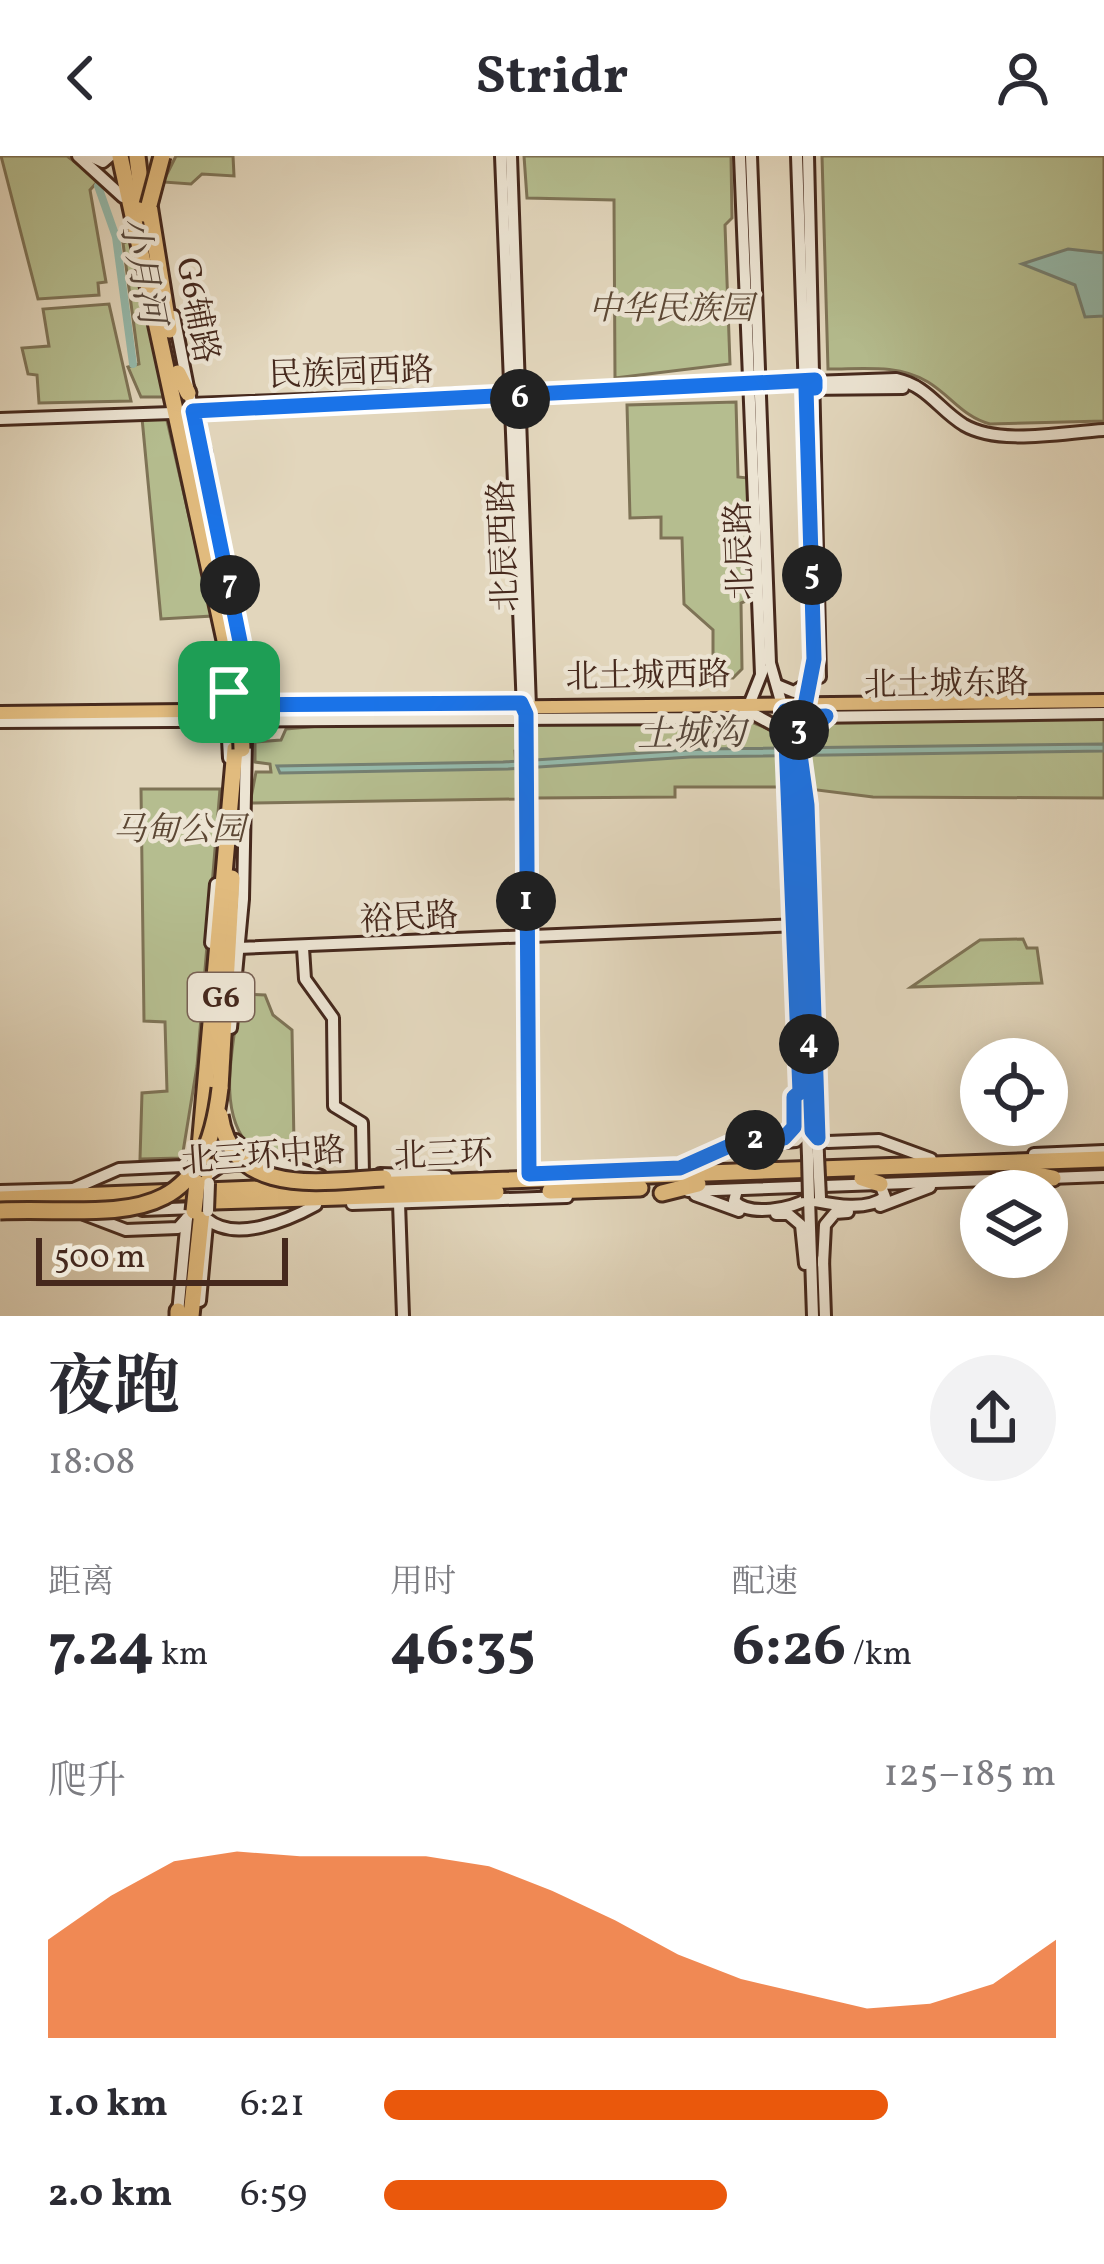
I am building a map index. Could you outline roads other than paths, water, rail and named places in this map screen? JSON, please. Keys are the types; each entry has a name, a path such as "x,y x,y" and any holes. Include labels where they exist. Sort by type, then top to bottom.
{"highway":[{"path":"127,156 144,243 146,302"},
{"name":"G6","path":"127,156 133,213 169,330 235,667 237,870 215,1124 205,1177"},
{"path":"163,156 152,198 169,330"},
{"path":"123,197 133,213"},
{"name":"G6","path":"144,243 235,667"},
{"path":"178,374 191,403"},
{"path":"200,479 203,452"},
{"name":"G6","path":"201,1215 208,1054 239,743"},
{"path":"237,870 223,1130 239,1159 254,1171 289,1182 384,1178 463,1183"},
{"path":"212,918 217,944"},
{"path":"199,1091 208,1054"},
{"path":"215,1124 223,1088"},
{"path":"0,1204 131,1208 170,1196 208,1150 223,1088"},
{"path":"1065,1161 1085,1152"},
{"path":"974,1157 1001,1162"},
{"name":"北三环","path":"0,1204 541,1180 695,1183 1001,1162 1104,1163"},
{"name":"北三环","path":"1036,1170 1104,1163"},
{"path":"660,1169 695,1183"},
{"path":"867,1169 880,1184"},
{"name":"北三环","path":"867,1169 960,1171"},
{"path":"541,1180 583,1171"},
{"path":"541,1180 594,1195"},
{"name":"北三环","path":"259,1195 423,1194 541,1180"},
{"path":"662,1192 695,1183"},
{"path":"0,1204 31,1190"},
{"path":"399,1203 423,1194"},
{"path":"0,1204 29,1214"},
{"path":"184,1315 201,1215"}],"main road":[{"name":"北土城东路","path":"805,707 832,710 932,703"},
{"name":"北土城东路","path":"832,710 867,704 1104,704"},
{"name":"北土城西路","path":"229,710 249,714 805,707"},
{"path":"0,716 229,710"}],"street":[{"path":"78,156 123,197"},
{"path":"89,156 103,162 163,156"},
{"name":"G6辅路","path":"127,156 123,197 239,743"},
{"name":"G6辅路","path":"127,156 152,198 248,688 249,714 239,743 212,918 193,1156 205,1177"},
{"name":"北辰西路","path":"508,156 528,708 529,936 541,1180"},
{"name":"北辰路","path":"740,156 769,656 793,738"},
{"name":"北辰路","path":"751,156 761,674"},
{"path":"797,156 810,385 817,678 793,738 800,1092 810,1146"},
{"path":"793,738 832,710 814,660 808,156"},
{"name":"北辰西路","path":"512,271 510,344 528,708"},
{"name":"民族园西路","path":"191,403 896,386 916,391 952,425 984,439 1104,434"},
{"path":"0,415 171,409"},
{"path":"769,656 751,706 793,738"},
{"path":"774,683 794,692 817,678"},
{"path":"229,710 248,688"},
{"name":"北土城东路","path":"832,710 1104,704"},
{"path":"793,759 801,794 816,1316"},
{"path":"801,794 807,805 817,1091 823,1129 834,1140 876,1138 931,1159"},
{"path":"796,925 810,1146"},
{"name":"裕民路","path":"235,940 303,948 796,925"},
{"path":"223,1088 235,940"},
{"path":"303,948 305,979 333,1018 334,1106 362,1123 363,1174"},
{"path":"810,1146 817,1091"},
{"path":"680,1168 730,1147 784,1138 794,1127 794,1097 800,1092"},
{"path":"215,1124 247,1153 321,1176"},
{"path":"745,1179 734,1160 740,1148 878,1143 884,1150 867,1169"},
{"path":"730,1147 894,1144"},
{"path":"867,1169 931,1159 1085,1152 1104,1163"},
{"path":"177,1166 193,1156"},
{"path":"260,1163 270,1173 259,1195 265,1226"},
{"path":"73,1189 119,1169 143,1167 177,1166 205,1177 260,1163 308,1178"},
{"path":"1068,1174 1104,1163"},
{"path":"134,1229 127,1223 137,1199 127,1172 143,1167"},
{"path":"583,1171 680,1168 745,1179 960,1184"},
{"name":"北三环中路","path":"259,1195 321,1176 541,1180"},
{"path":"745,1179 734,1201 743,1208 898,1200"},
{"path":"695,1183 742,1214 789,1214 801,1225 816,1316"},
{"path":"726,1207 876,1204 885,1197 880,1184"},
{"path":"816,1316 825,1225 835,1213 877,1211 938,1185"},
{"path":"31,1190 73,1189 137,1199"},
{"name":"北三环中路","path":"259,1195 316,1205 662,1192"},
{"path":"29,1214 77,1212 137,1199"},
{"path":"399,1203 403,1316"},
{"path":"77,1212 134,1229 171,1229 201,1215 265,1226 280,1224 316,1205"},
{"path":"805,1264 812,1206"},
{"path":"812,1206 823,1264"},
{"path":"184,1315 207,1238 201,1215"},
{"path":"184,1315 183,1243 201,1215"},
{"path":"171,1229 183,1243"}],"waterway":[{"name":"小月河","path":"98,186 116,237 133,364"}],"park label":[{"name":"中华民族园","path":"671,307"},
{"name":"马甸公园","path":"179,828"}],"water label":[{"name":"土城沟","path":"691,732"}]}
